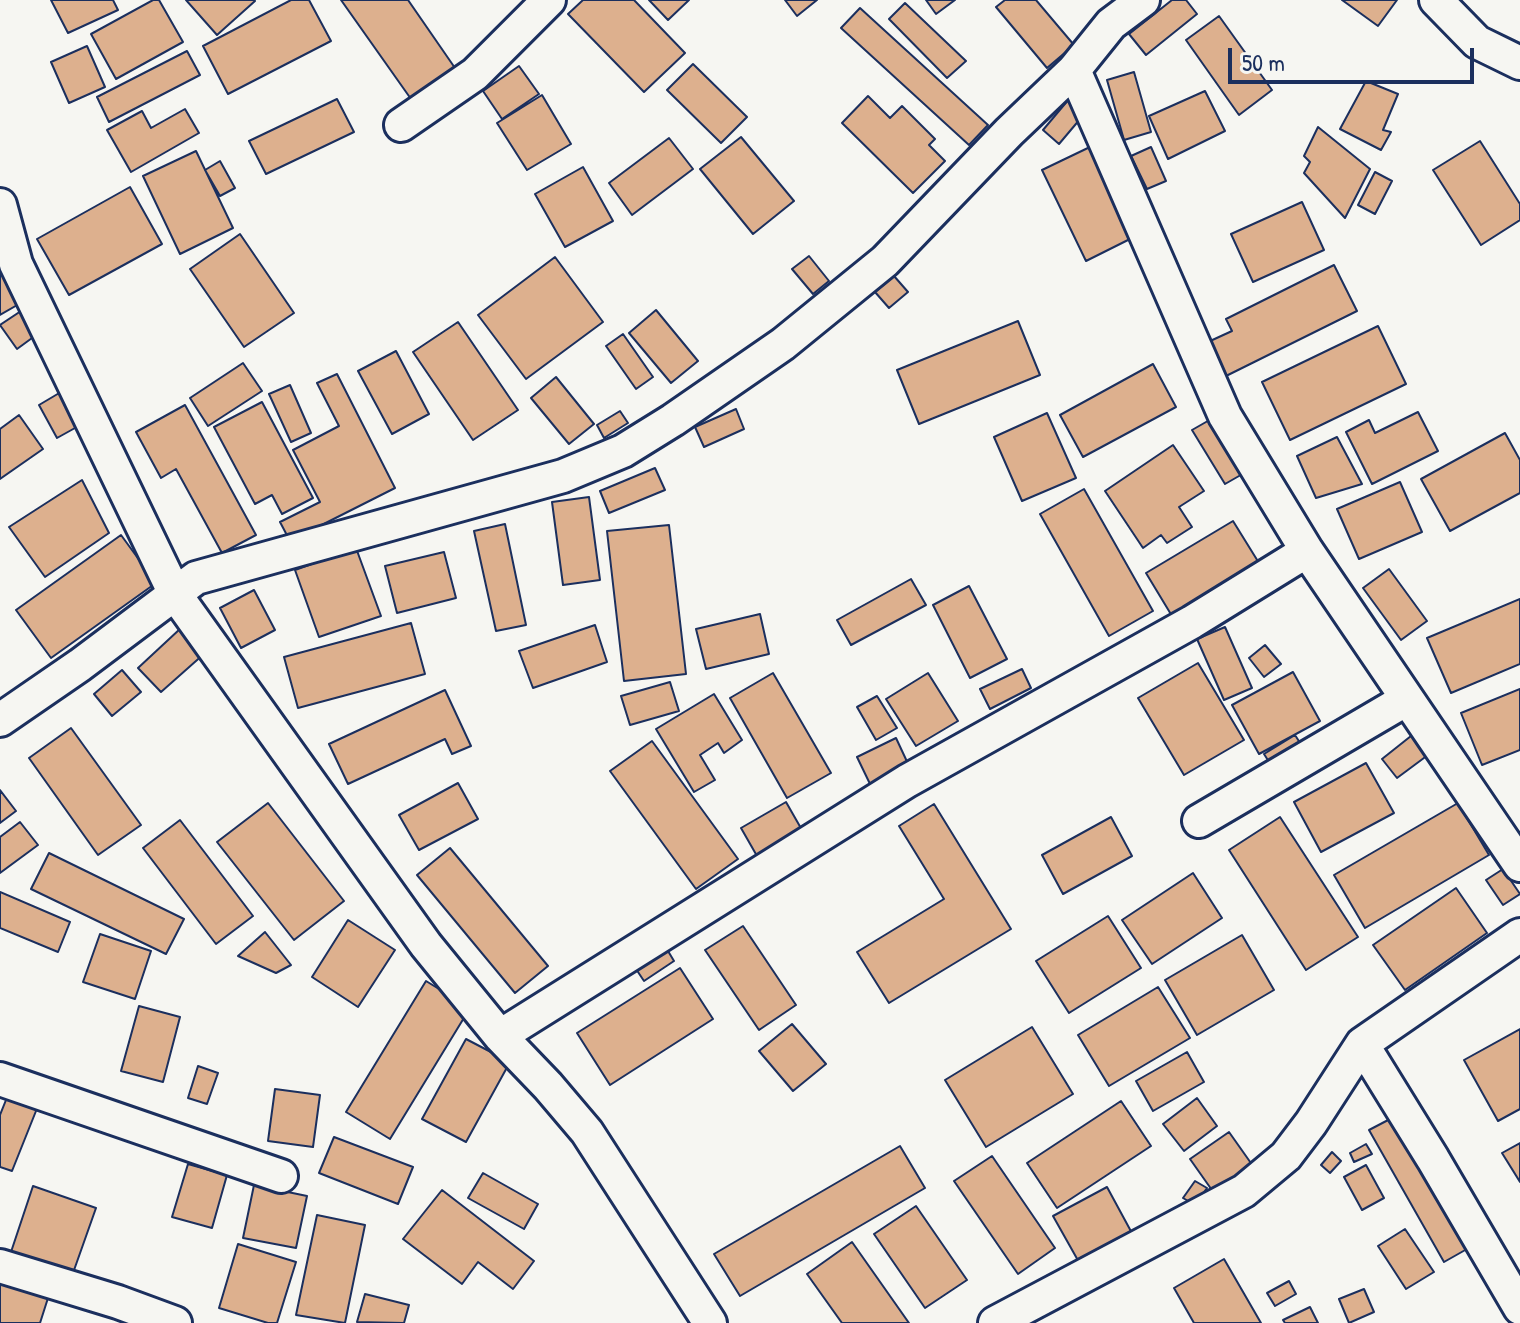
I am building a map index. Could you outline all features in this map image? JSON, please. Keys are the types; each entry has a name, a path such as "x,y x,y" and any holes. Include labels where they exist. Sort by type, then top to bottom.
{"street":[{"path":"401,125 475,74 549,0"},
{"path":"0,720 196,578 237,564 563,476 623,451 673,420 783,344 885,261 1009,132 1074,70 1111,24 1143,0"},
{"path":"1436,0 1477,42 1520,63"},
{"path":"1074,70 1225,416 1307,551 1520,865"},
{"path":"0,205 16,264 175,594 426,945 500,1036 587,1132 710,1323"},
{"path":"500,1036 907,781 1192,622 1307,551"},
{"path":"1199,821 1407,699"},
{"path":"995,1323 1244,1191 1286,1156 1362,1044 1520,935"},
{"path":"1362,1044 1520,1308"},
{"path":"0,1079 281,1176"},
{"path":"0,1266 175,1323"}],"building":[{"path":"51,0 113,0 118,10 68,33"},
{"path":"153,0 159,0 183,42 116,79 91,34"},
{"path":"186,0 254,0 255,1 217,35"},
{"path":"291,0 309,0 331,41 228,94 203,46"},
{"path":"341,0 408,0 455,68 411,99"},
{"path":"583,0 634,0 685,53 644,92 568,14"},
{"path":"649,0 689,0 668,20"},
{"path":"785,0 817,0 797,16"},
{"path":"926,0 955,0 936,14"},
{"path":"1005,0 1036,0 1074,45 1047,68 996,7"},
{"path":"1172,0 1186,0 1197,14 1146,55 1129,34"},
{"path":"1342,0 1397,0 1378,26"},
{"path":"905,3 966,61 947,78 889,19"},
{"path":"860,8 988,125 969,145 841,28"},
{"path":"1219,16 1272,90 1239,115 1186,40"},
{"path":"87,46 105,87 69,103 51,62"},
{"path":"187,51 200,75 109,122 97,97"},
{"path":"693,64 747,117 721,143 667,90"},
{"path":"519,66 539,94 502,119 483,91"},
{"path":"1134,72 1151,132 1124,140 1107,80"},
{"path":"1366,81 1398,94 1383,130 1391,132 1381,150 1340,129"},
{"path":"1205,91 1225,131 1168,159 1149,116"},
{"path":"542,95 571,144 527,170 497,123"},
{"path":"868,96 890,118 902,106 935,139 929,145 945,161 913,193 842,123"},
{"path":"337,99 354,132 266,174 249,141"},
{"path":"1069,99 1086,112 1059,144 1043,130"},
{"path":"185,109 199,133 131,172 107,130 142,111 151,128"},
{"path":"1318,127 1370,169 1345,218 1304,173 1310,162 1304,156"},
{"path":"741,137 794,201 753,234 700,169"},
{"path":"669,138 693,169 632,215 609,183"},
{"path":"1480,141 1520,204 1520,220 1481,245 1433,170"},
{"path":"1092,146 1136,236 1086,261 1042,170"},
{"path":"1151,147 1166,181 1147,189 1131,156"},
{"path":"196,151 233,228 180,254 143,176"},
{"path":"220,161 235,188 220,196 205,170"},
{"path":"583,167 613,221 565,247 535,194"},
{"path":"1375,172 1392,181 1375,214 1358,205"},
{"path":"130,187 162,244 69,295 37,239"},
{"path":"1302,202 1324,250 1253,282 1231,234"},
{"path":"240,234 294,313 244,347 190,269"},
{"path":"809,256 829,281 813,294 792,269"},
{"path":"555,257 603,322 526,379 478,315"},
{"path":"1334,265 1357,311 1226,376 1208,342 1232,331 1226,319"},
{"path":"0,266 26,300 0,315"},
{"path":"894,276 908,292 889,308 875,292"},
{"path":"27,307 43,330 17,349 0,325"},
{"path":"656,310 698,361 671,383 629,333"},
{"path":"1018,321 1040,375 919,424 897,370"},
{"path":"458,322 518,410 473,440 413,352"},
{"path":"1378,326 1406,384 1290,440 1262,382"},
{"path":"623,334 653,377 636,389 606,346"},
{"path":"396,351 429,414 392,434 358,371"},
{"path":"243,363 262,391 208,426 190,398"},
{"path":"1153,364 1176,407 1083,457 1060,415"},
{"path":"337,374 395,488 290,541 280,522 320,502 293,450 339,426 317,383"},
{"path":"556,377 594,424 569,444 531,398"},
{"path":"290,385 311,433 291,442 269,394"},
{"path":"66,389 84,423 57,438 39,405"},
{"path":"262,402 313,498 282,514 272,495 255,504 214,427"},
{"path":"185,405 256,535 222,553 176,469 161,478 136,432"},
{"path":"736,409 744,429 704,447 695,427"},
{"path":"620,411 628,423 604,438 597,425"},
{"path":"1418,412 1438,451 1372,484 1346,432 1369,420 1375,433"},
{"path":"1047,413 1076,478 1022,501 994,437"},
{"path":"19,415 43,449 0,479 0,429"},
{"path":"1213,418 1246,472 1225,484 1192,430"},
{"path":"1505,433 1520,460 1520,493 1450,531 1421,479"},
{"path":"1337,437 1362,484 1316,498 1297,456"},
{"path":"1173,445 1204,491 1179,507 1192,527 1167,543 1161,535 1143,548 1105,491"},
{"path":"655,468 665,490 609,513 600,491"},
{"path":"82,480 109,533 45,577 9,527"},
{"path":"1400,482 1422,532 1359,559 1337,509"},
{"path":"1084,489 1153,611 1109,636 1040,514"},
{"path":"589,497 600,580 563,585 552,502"},
{"path":"1233,521 1259,563 1172,616 1146,573"},
{"path":"505,524 526,625 496,631 474,531"},
{"path":"669,525 686,674 624,681 607,531"},
{"path":"121,535 156,583 51,658 16,610"},
{"path":"356,548 381,616 319,637 295,570"},
{"path":"444,552 456,598 397,613 385,566"},
{"path":"1389,569 1427,621 1401,640 1363,588"},
{"path":"911,579 926,605 851,645 837,620"},
{"path":"969,586 1007,659 970,678 933,605"},
{"path":"254,590 275,630 241,648 220,608"},
{"path":"1520,599 1520,664 1451,693 1427,638"},
{"path":"760,614 769,654 706,669 696,629"},
{"path":"411,623 425,674 298,708 284,657"},
{"path":"595,625 607,662 533,688 519,651"},
{"path":"1225,627 1252,688 1224,700 1197,639"},
{"path":"181,628 205,653 161,692 138,668"},
{"path":"1265,645 1281,664 1264,677 1249,658"},
{"path":"1198,663 1244,740 1184,775 1138,698"},
{"path":"1022,669 1031,688 990,709 980,689"},
{"path":"122,670 141,692 112,716 94,694"},
{"path":"1293,672 1320,721 1259,754 1232,705"},
{"path":"773,673 831,773 787,798 730,698"},
{"path":"928,673 958,721 916,746 886,699"},
{"path":"670,682 679,711 630,725 621,696"},
{"path":"1520,689 1520,750 1482,765 1461,713"},
{"path":"445,690 471,746 452,754 445,739 348,784 329,744"},
{"path":"714,694 742,740 724,753 718,743 700,755 715,780 694,792 656,729"},
{"path":"877,696 897,728 876,740 857,707"},
{"path":"71,728 141,825 98,855 29,758"},
{"path":"1416,732 1432,752 1397,778 1382,759"},
{"path":"1295,735 1302,746 1271,765 1264,754"},
{"path":"896,738 910,768 871,786 857,757"},
{"path":"652,741 738,859 696,889 610,771"},
{"path":"1366,763 1394,813 1321,852 1294,802"},
{"path":"458,783 478,819 419,850 399,815"},
{"path":"0,790 16,811 0,823"},
{"path":"786,802 802,830 757,856 741,828"},
{"path":"268,803 344,901 294,940 217,842"},
{"path":"1458,803 1489,855 1365,928 1334,875"},
{"path":"934,804 1011,929 889,1003 857,952 944,899 899,826"},
{"path":"1111,817 1132,856 1063,894 1042,855"},
{"path":"1280,817 1358,937 1306,970 1229,850"},
{"path":"180,820 253,916 216,944 143,848"},
{"path":"20,822 38,845 0,873 0,837"},
{"path":"450,848 548,966 515,993 417,875"},
{"path":"49,853 184,919 166,954 31,889"},
{"path":"1503,869 1520,894 1503,905 1486,880"},
{"path":"1193,873 1222,918 1152,964 1122,920"},
{"path":"1456,888 1487,933 1405,990 1373,945"},
{"path":"0,892 70,922 58,952 0,928"},
{"path":"1108,916 1141,968 1069,1013 1036,961"},
{"path":"348,920 395,950 358,1007 312,977"},
{"path":"743,926 796,1005 759,1030 705,950"},
{"path":"265,932 291,965 276,973 238,956"},
{"path":"100,934 151,951 135,999 83,982"},
{"path":"1242,935 1274,990 1197,1035 1165,980"},
{"path":"665,946 674,961 644,981 634,966"},
{"path":"680,968 713,1019 610,1085 577,1033"},
{"path":"426,981 470,1008 390,1139 346,1112"},
{"path":"1158,987 1190,1038 1109,1086 1078,1035"},
{"path":"139,1006 180,1017 163,1082 121,1071"},
{"path":"792,1024 826,1064 793,1091 759,1051"},
{"path":"1032,1027 1073,1094 986,1147 945,1080"},
{"path":"1520,1029 1520,1109 1498,1121 1464,1060"},
{"path":"466,1039 510,1062 466,1142 422,1119"},
{"path":"1187,1052 1204,1082 1153,1111 1136,1081"},
{"path":"198,1066 218,1073 207,1104 188,1098"},
{"path":"275,1089 320,1095 313,1147 268,1141"},
{"path":"8,1095 38,1106 12,1171 0,1167 0,1115"},
{"path":"1197,1098 1217,1126 1184,1151 1163,1124"},
{"path":"1121,1101 1151,1146 1057,1208 1027,1163"},
{"path":"1392,1118 1467,1249 1444,1262 1369,1130"},
{"path":"1229,1132 1253,1166 1214,1193 1190,1159"},
{"path":"334,1137 413,1167 398,1204 319,1173"},
{"path":"1520,1143 1520,1182 1502,1153"},
{"path":"1366,1144 1372,1154 1354,1162 1350,1153"},
{"path":"900,1146 925,1188 740,1296 714,1254"},
{"path":"1332,1152 1341,1161 1330,1173 1321,1165"},
{"path":"992,1156 1055,1248 1018,1274 954,1181"},
{"path":"188,1164 227,1175 212,1228 172,1217"},
{"path":"1366,1165 1384,1198 1362,1210 1344,1177"},
{"path":"483,1173 538,1204 524,1229 468,1198"},
{"path":"1195,1181 1207,1188 1195,1205 1183,1198"},
{"path":"254,1185 307,1196 296,1248 243,1238"},
{"path":"33,1186 96,1208 73,1273 11,1252"},
{"path":"1107,1187 1133,1235 1080,1264 1053,1216"},
{"path":"442,1190 534,1261 513,1289 478,1262 462,1284 403,1239"},
{"path":"916,1206 967,1280 925,1308 874,1234"},
{"path":"317,1215 365,1225 345,1323 296,1315"},
{"path":"1405,1229 1434,1272 1406,1289 1378,1246"},
{"path":"852,1242 909,1323 842,1323 807,1274"},
{"path":"238,1244 296,1262 277,1323 219,1308"},
{"path":"1224,1259 1261,1323 1194,1323 1174,1288"},
{"path":"1289,1281 1296,1294 1275,1306 1267,1293"},
{"path":"0,1283 48,1298 40,1323 0,1323"},
{"path":"1364,1289 1374,1312 1349,1323 1339,1299"},
{"path":"365,1294 409,1305 404,1323 357,1322"},
{"path":"1310,1307 1318,1323 1285,1323 1283,1320"}]}
